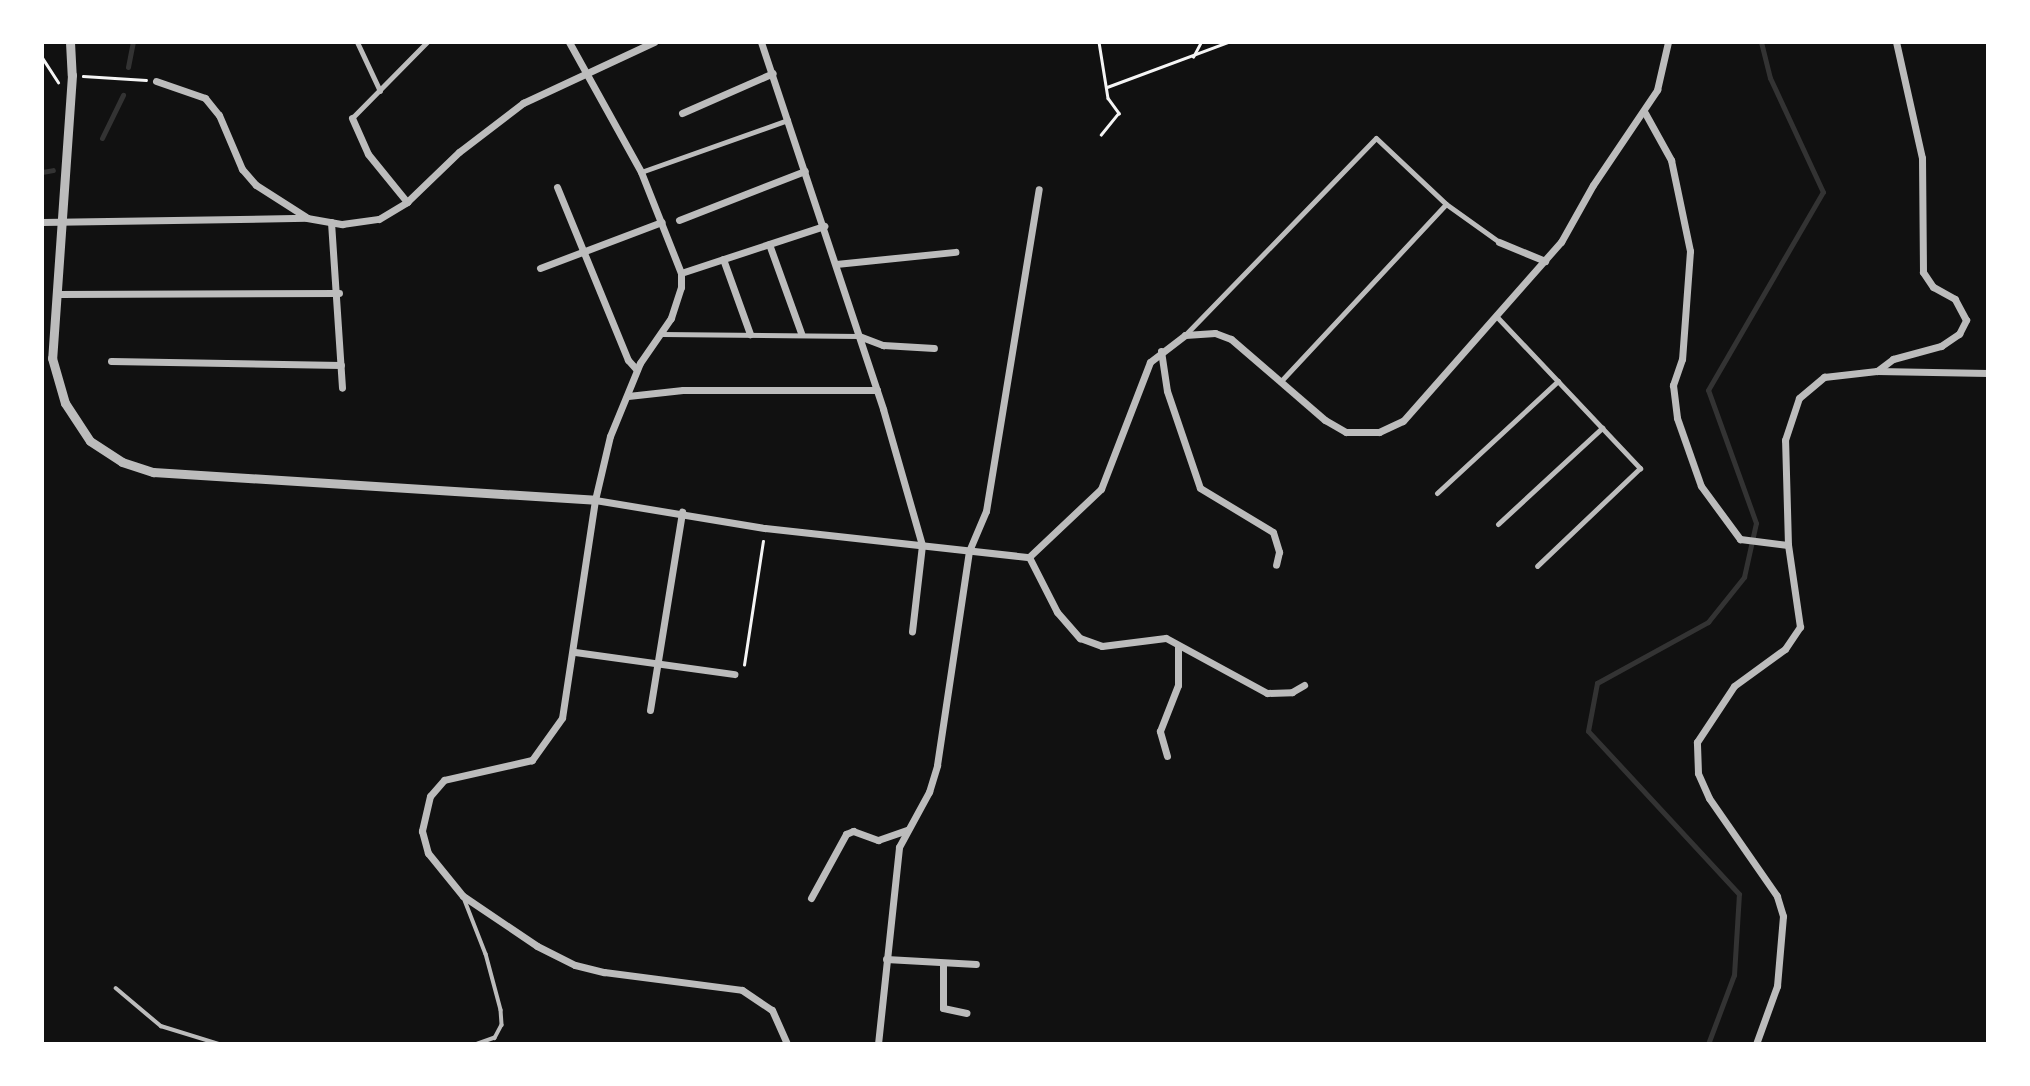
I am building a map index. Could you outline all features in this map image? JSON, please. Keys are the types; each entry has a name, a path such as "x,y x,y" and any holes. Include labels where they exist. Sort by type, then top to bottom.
{"street":[{"path":"70,42 71,103 52,358 65,403 90,442 122,462 153,472 595,500 765,527 1029,557 1068,526 1101,489 1150,362 1185,335 1376,138 1446,204 1499,242 1545,261"},
{"path":"357,42 380,90"},
{"path":"407,202 368,154 352,118 427,42"},
{"path":"569,42 641,172 662,222 681,273 677,302 662,334 637,370 610,436 595,500 575,652 562,718 540,753 532,760 444,780 430,796 422,831 428,853 463,896 537,946 575,965 742,990 772,1010 788,1044"},
{"path":"42,222 307,218 331,222 379,219 407,202 490,126 523,103 654,42"},
{"path":"761,42 877,390 922,545 912,631"},
{"path":"1185,335 1215,333 1231,339 1346,432 1379,432 1403,421 1498,318 1545,261 1645,113 1664,71 1668,42"},
{"path":"1877,372 1893,359 1941,346 1959,334 1966,320 1955,299 1933,287 1923,272 1922,158 1896,42"},
{"path":"682,113 773,73"},
{"path":"156,81 205,98 219,116 242,169 256,185 307,218"},
{"path":"1645,113 1671,160 1690,251 1682,359 1672,385 1677,418 1701,486 1740,539 1787,545"},
{"path":"641,172 788,120"},
{"path":"679,220 805,171"},
{"path":"557,187 628,360 637,370"},
{"path":"878,1044 899,847 929,792 937,765 969,551 986,510 1039,189"},
{"path":"1281,381 1446,204"},
{"path":"331,222 339,293 342,388"},
{"path":"540,268 662,222"},
{"path":"681,273 824,226"},
{"path":"769,244 801,333"},
{"path":"836,264 955,253"},
{"path":"723,260 750,334"},
{"path":"58,294 339,293"},
{"path":"1498,318 1640,467 1537,566"},
{"path":"662,334 801,333 859,336 883,345 934,348"},
{"path":"1161,351 1167,391 1200,488 1273,532 1279,552 1276,565"},
{"path":"111,361 341,365"},
{"path":"1756,1044 1777,986 1783,916 1777,896 1709,798 1698,774 1697,742 1734,686 1785,649 1800,628 1787,545 1785,440 1799,398 1824,377 1877,372 1988,373"},
{"path":"1437,493 1558,381"},
{"path":"628,396 683,390 877,390"},
{"path":"1498,524 1602,428"},
{"path":"650,710 682,512"},
{"path":"1029,557 1057,612 1080,638 1102,646 1166,638 1178,647 1267,693 1292,692 1304,685"},
{"path":"1167,755 1160,731 1178,685 1178,647"},
{"path":"575,652 734,674"},
{"path":"811,898 846,834 853,831 878,840 907,830"},
{"path":"886,959 976,964"},
{"path":"943,964 943,1008 967,1013"}],"lane":[{"path":"463,896 486,954 501,1010 502,1025 495,1038 478,1044"},
{"path":"116,988 161,1026 219,1044"}],"path":[{"path":"1099,42 1108,99 1119,113 1101,135"},
{"path":"1193,57 1201,42"},
{"path":"1107,87 1228,42"},
{"path":"42,57 71,103"},
{"path":"72,75 156,81"},
{"path":"734,674 744,665 765,527"}],"waterway":[{"path":"128,67 133,42"},
{"path":"1708,1044 1734,975 1739,894 1588,731 1597,683 1708,622 1744,577 1756,523 1708,390 1823,192 1770,78 1761,42"},
{"path":"102,138 123,95"},
{"path":"42,172 53,170"}]}
